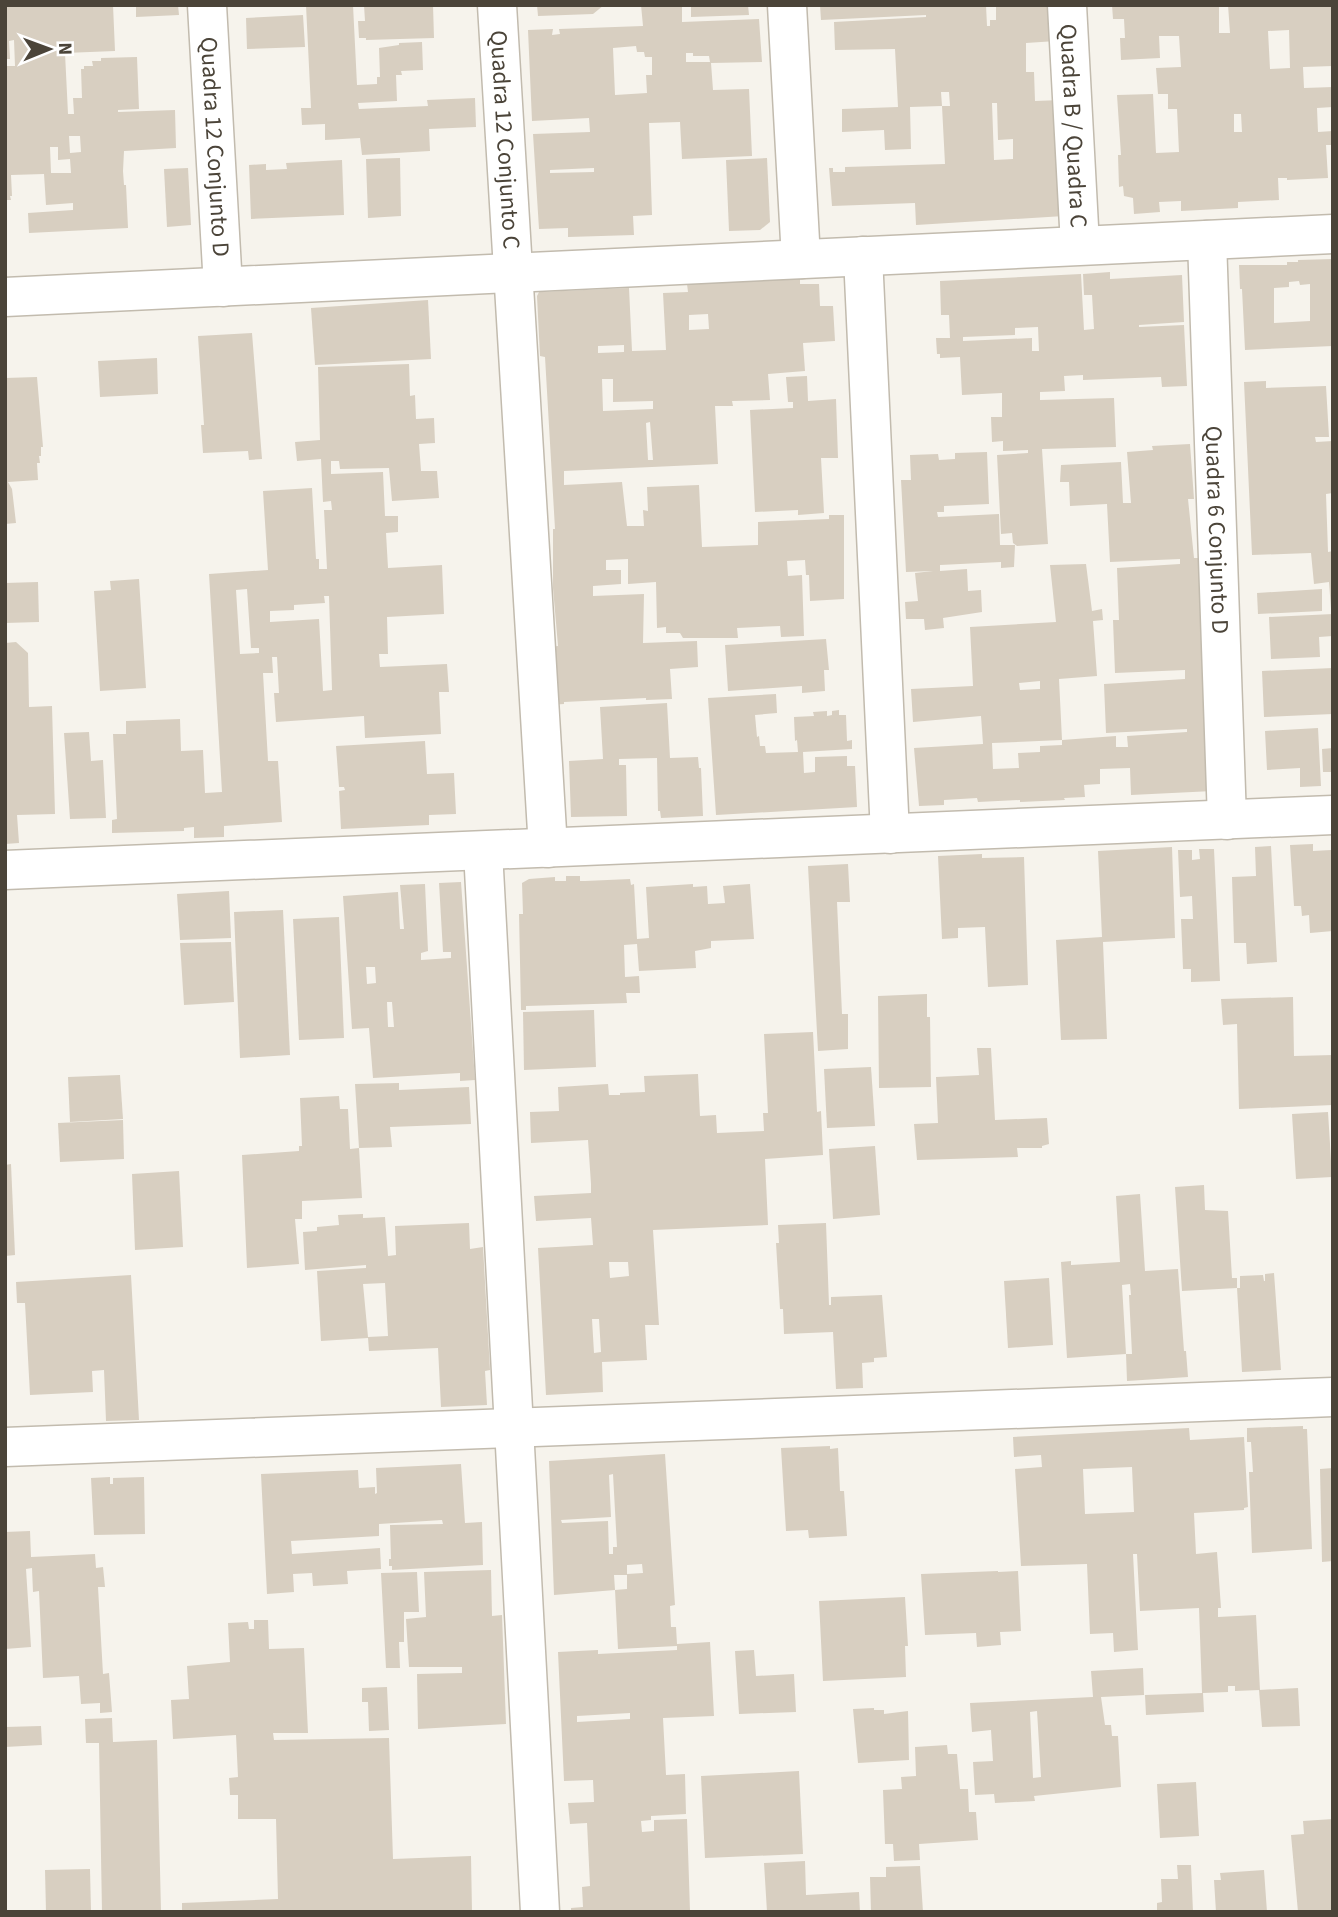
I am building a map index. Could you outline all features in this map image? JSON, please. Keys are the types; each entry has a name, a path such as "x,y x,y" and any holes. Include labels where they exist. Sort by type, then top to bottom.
{"street":[{"name":"Quadra 12 Conjunto D","path":"207,5 222,287"},
{"name":"Quadra 12 Conjunto C","path":"497,5 548,848"},
{"path":"787,5 801,259"},
{"name":"Quadra B / Quadra C","path":"1067,5 1080,246"},
{"path":"5,297 1333,234"},
{"name":"Quadra 6 Conjunto D","path":"1207,240 1227,820"},
{"path":"863,256 890,834"},
{"path":"5,870 1333,815"},
{"path":"483,851 540,1912"},
{"path":"5,1447 1333,1397"}],"building":[{"path":"5,5 113,5 115,51 65,53 68,114 74,114 73,98 82,98 81,69 84,69 84,66 93,66 92,61 101,61 101,58 137,57 139,109 118,112 175,110 176,148 124,151 128,228 29,233 28,213 73,210 73,203 46,205 44,174 11,175 12,196 11,200 5,200 5,66 15,66 14,40 9,41 10,59 5,59","holes":["69,136 80,136 81,152 70,153","50,147 58,147 58,160 70,159 71,173 51,173"]},
{"path":"136,5 178,5 179,15 136,17"},
{"path":"306,5 353,5 357,85 377,84 377,77 380,77 379,48 399,43 422,42 423,70 401,71 402,75 396,75 397,101 358,103 359,109 428,106 427,100 475,98 476,127 429,129 430,151 362,155 360,138 325,140 325,124 302,125 301,108 311,108"},
{"path":"364,5 433,5 434,38 359,38 358,21 365,21"},
{"path":"537,5 604,5 593,14 538,16"},
{"path":"641,5 682,5 682,22 759,19 762,62 711,63 713,90 749,89 752,156 682,159 680,122 649,123 652,215 633,216 634,235 568,237 568,228 539,229 533,134 590,132 589,118 532,121 528,30 553,29 552,35 560,34 559,29 643,26","holes":["636,46 637,52 644,52 645,57 652,57 652,75 646,75 647,93 615,95 613,48","686,53 709,56 710,62 686,62","594,168 594,172 550,173 550,170"]},
{"path":"691,5 748,5 749,15 691,17"},
{"path":"820,5 986,5 987,26 990,26 990,20 996,20 996,5 1049,5 1056,41 1026,43 1026,72 1034,72 1035,101 1061,100 1064,216 916,225 915,203 832,206 829,168 833,168 833,172 845,172 845,167 945,164 942,106 910,107 911,149 885,150 884,130 842,132 842,109 898,107 895,49 835,50 834,22 926,15 821,20","holes":["941,92 949,92 950,106 942,106","992,103 997,103 998,140 1013,139 1013,159 994,160"]},
{"path":"1112,5 1219,5 1219,33 1230,33 1228,5 1333,5 1333,66 1303,67 1304,88 1333,87 1333,107 1317,108 1318,132 1333,131 1333,145 1326,145 1328,178 1278,178 1279,200 1238,202 1238,208 1181,211 1181,201 1159,202 1160,212 1134,214 1133,198 1124,196 1123,186 1119,187 1118,155 1121,155 1117,95 1153,94 1156,153 1179,152 1177,109 1168,109 1168,94 1158,94 1156,68 1181,67 1179,36 1159,36 1160,58 1121,60 1120,38 1125,38 1124,19 1113,19","holes":["1289,30 1290,68 1270,69 1268,31","1234,114 1241,114 1242,132 1234,132"]},
{"path":"303,15 305,47 247,49 246,18"},
{"path":"400,158 401,216 368,218 366,159"},
{"path":"767,158 770,222 760,230 729,231 726,160"},
{"path":"342,160 344,215 251,219 249,165 266,164 266,170 287,169 286,163"},
{"path":"188,168 191,225 167,227 164,169"},
{"path":"1333,259 1333,346 1245,350 1239,265 1287,265 1287,262","holes":["1299,281 1300,285 1310,284 1310,321 1274,323 1274,288 1289,287 1289,282"]},
{"path":"1110,272 1110,279 1182,275 1184,322 1139,327 1184,325 1187,386 1162,387 1161,377 1083,380 1083,375 1064,376 1065,391 1040,392 1040,400 1114,398 1116,447 1042,449 1048,544 1017,546 1013,543 1012,533 1001,534 997,455 1028,453 1028,450 1003,451 1003,441 992,442 991,417 1002,417 1002,393 962,395 960,357 940,358 940,354 937,354 936,338 950,338 949,315 941,315 940,281 1081,274 1084,330 1094,329 1092,295 1084,295 1083,274","holes":["1038,327 1039,351 1032,351 1032,338 963,341 963,337 1015,335 1015,328"]},
{"path":"800,278 800,284 819,284 820,306 833,306 835,341 803,343 805,371 768,374 770,400 732,401 733,406 715,406 718,464 564,471 564,485 622,482 627,526 644,526 643,510 648,511 647,487 699,485 702,547 758,545 758,522 829,519 829,515 844,515 844,599 810,601 809,575 806,575 805,560 787,561 788,576 802,575 804,636 781,637 780,626 737,628 738,638 683,638 680,633 666,633 666,627 657,628 656,582 628,584 628,559 606,560 606,570 621,570 621,584 593,586 593,596 644,594 643,643 697,641 698,667 670,669 672,699 564,702 549,705 547,647 558,646 553,588 555,529 545,357 540,356 537,296 539,292 629,288 632,351 666,350 663,293 688,292 687,284","holes":["708,314 709,329 689,330 689,315","624,345 624,352 598,353 598,346","602,379 613,379 613,402 653,401 653,409 603,411","650,422 653,460 648,460 646,423"]},
{"path":"428,300 431,359 315,365 311,308"},
{"path":"252,333 262,459 249,460 248,451 203,453 201,425 204,425 198,336"},
{"path":"157,358 158,394 100,397 98,361"},
{"path":"409,364 410,396 415,395 416,419 434,418 435,443 419,444 421,471 437,471 439,498 392,501 389,468 340,469 339,461 331,461 331,474 383,472 385,516 398,516 398,532 386,533 388,568 442,565 444,614 387,617 388,654 379,654 380,667 447,664 449,692 439,692 441,734 365,738 364,716 276,722 274,693 279,693 277,657 272,657 273,673 263,673 268,761 278,761 282,822 224,826 224,837 194,838 194,827 184,828 184,831 112,833 112,820 117,819 113,734 126,734 126,721 180,719 181,751 203,750 205,793 222,792 209,574 268,570 263,491 312,488 316,559 319,559 319,569 327,569 324,510 332,510 331,501 323,502 321,459 297,461 295,442 320,440 318,367","holes":["247,589 251,648 259,648 259,653 240,654 236,590","324,596 329,596 332,690 323,691 319,619 270,622 270,611 294,610 294,605 325,603"]},
{"path":"807,376 808,401 836,399 838,458 821,458 824,513 798,515 798,510 755,512 750,410 793,408 793,402 788,402 786,377"},
{"path":"37,377 43,447 39,456 40,463 37,463 38,480 8,482 12,489 16,523 5,524 5,378"},
{"path":"1266,381 1266,388 1326,386 1329,437 1315,437 1316,442 1333,441 1333,493 1326,494 1328,552 1333,551 1333,609 1329,582 1314,584 1311,553 1252,555 1244,382"},
{"path":"1190,444 1194,499 1188,499 1194,558 1199,558 1213,791 1131,795 1130,768 1100,769 1100,784 1084,785 1085,797 1020,802 978,802 977,798 944,800 944,805 919,806 914,748 983,744 981,716 913,722 911,689 973,686 970,627 1056,622 1050,565 1086,564 1092,611 1102,609 1103,620 1093,621 1097,676 1059,679 1062,740 1116,736 1116,747 1128,747 1127,736 1187,732 1187,729 1106,733 1104,684 1185,679 1185,670 1115,673 1113,620 1119,620 1117,568 1180,564 1180,559 1110,562 1107,504 1070,506 1069,482 1060,482 1061,465 1121,462 1123,503 1131,503 1127,452 1153,450 1152,446","holes":["1040,681 1040,689 1020,690 1019,683","1062,740 1062,745 1040,746 1040,752 1018,753 1019,768 993,769 992,743"]},
{"path":"987,452 989,504 944,506 944,512 937,512 938,517 999,514 1000,545 1015,545 1014,567 1001,568 1001,562 940,565 940,571 967,569 968,591 981,590 982,612 943,618 944,628 925,630 924,619 906,619 905,602 918,601 915,573 933,571 906,572 901,480 911,480 910,455 938,454 939,460 955,459 955,453"},
{"path":"139,579 146,688 100,691 94,591 111,590 110,581"},
{"path":"38,582 39,622 5,623 5,583"},
{"path":"1322,589 1322,611 1258,614 1257,593"},
{"path":"1333,614 1333,636 1319,637 1320,657 1271,659 1269,617"},
{"path":"826,639 829,670 824,670 825,691 802,693 802,686 728,691 725,645"},
{"path":"16,642 28,653 29,707 52,706 55,814 17,815 19,843 5,844 5,643"},
{"path":"1333,668 1333,714 1264,717 1262,671"},
{"path":"776,694 777,713 755,715 757,737 759,736 760,746 765,746 766,753 798,752 794,717 814,716 813,712 827,711 827,716 832,715 832,711 839,710 839,715 846,715 847,741 852,740 852,749 803,752 804,773 815,772 815,757 847,756 847,766 855,766 857,807 716,815 708,698"},
{"path":"667,703 670,758 698,757 703,816 661,818 658,811 657,758 619,759 619,765 626,765 627,816 571,817 569,761 603,759 600,707"},
{"path":"1318,728 1321,786 1300,787 1300,768 1267,770 1265,731"},
{"path":"89,732 91,761 103,760 106,818 70,819 64,733"},
{"path":"425,741 427,774 454,773 456,814 429,815 429,825 341,829 339,791 345,790 344,787 339,787 336,746"},
{"path":"1333,748 1333,772 1323,772 1322,749"},
{"path":"1313,844 1313,851 1331,850 1333,931 1310,933 1309,915 1302,916 1301,906 1294,906 1290,845"},
{"path":"1271,846 1277,962 1247,964 1246,943 1234,943 1232,877 1256,876 1255,847"},
{"path":"1172,847 1175,938 1103,942 1107,1039 1061,1040 1056,940 1102,937 1098,851"},
{"path":"1199,849 1214,849 1220,981 1191,982 1191,969 1183,969 1181,919 1193,919 1192,896 1180,897 1178,850 1192,850 1192,860 1200,859"},
{"path":"982,854 982,858 1024,857 1028,985 988,987 985,927 958,928 958,938 942,939 938,856"},
{"path":"848,864 850,902 837,902 842,1014 848,1014 848,1049 818,1051 808,866"},
{"path":"566,876 580,876 580,881 630,879 631,885 634,884 637,939 649,938 646,887 693,884 693,887 707,886 708,904 725,903 723,886 750,884 754,939 711,941 711,948 695,951 696,968 639,971 637,944 624,945 625,977 639,976 640,993 626,993 627,1003 526,1006 526,1010 521,1010 519,914 523,914 522,883 529,879 555,877 555,881 566,881"},
{"path":"461,882 475,1080 460,1081 460,1073 373,1078 369,1028 352,1029 343,896 398,892 400,929 404,929 400,885 425,884 428,951 421,953 421,960 451,958 451,952 443,952 439,883","holes":["366,967 375,967 376,983 367,984","387,1002 392,1002 394,1027 388,1027"]},
{"path":"229,891 231,938 180,940 177,894"},
{"path":"283,910 290,1055 240,1058 234,912"},
{"path":"339,917 344,1038 299,1040 293,919"},
{"path":"231,942 234,1002 184,1005 180,943"},
{"path":"927,994 931,1087 879,1088 878,996"},
{"path":"1293,997 1294,1056 1333,1055 1333,1105 1239,1109 1237,1024 1223,1025 1221,999"},
{"path":"594,1010 596,1067 524,1070 523,1012"},
{"path":"813,1032 817,1112 821,1111 823,1155 765,1159 768,1225 653,1230 659,1325 645,1325 647,1360 602,1362 603,1392 546,1395 538,1248 593,1245 591,1218 536,1221 534,1196 591,1193 591,1184 588,1140 531,1143 530,1112 559,1111 558,1087 608,1084 609,1095 620,1095 645,1092 644,1076 698,1074 700,1116 716,1115 717,1133 764,1131 763,1113 768,1113 764,1034","holes":["609,1262 628,1262 629,1276 610,1278","592,1319 599,1319 601,1352 594,1353"]},
{"path":"977,1048 991,1048 995,1120 1047,1118 1049,1144 1042,1148 1017,1148 1018,1157 917,1160 914,1124 938,1123 936,1077 979,1075"},
{"path":"871,1067 875,1126 827,1128 824,1069"},
{"path":"120,1075 123,1119 70,1122 68,1077"},
{"path":"399,1083 399,1090 469,1087 471,1124 390,1127 392,1147 359,1148 355,1084"},
{"path":"339,1096 340,1109 348,1109 350,1149 359,1148 362,1198 302,1201 302,1219 295,1219 299,1264 247,1268 242,1155 299,1151 299,1146 302,1146 300,1098"},
{"path":"1328,1112 1332,1177 1296,1179 1292,1114"},
{"path":"123,1120 124,1159 60,1162 58,1123"},
{"path":"875,1146 880,1215 833,1219 829,1149"},
{"path":"11,1164 15,1255 5,1256 5,1165"},
{"path":"179,1171 183,1247 135,1250 132,1174"},
{"path":"1204,1185 1205,1210 1228,1211 1232,1278 1237,1278 1237,1288 1182,1291 1175,1187"},
{"path":"1140,1194 1145,1271 1178,1269 1188,1377 1127,1381 1126,1354 1067,1358 1061,1262 1071,1261 1071,1265 1120,1262 1116,1196","holes":["1130,1284 1132,1354 1126,1354 1122,1285"]},
{"path":"338,1215 385,1217 388,1256 396,1255 395,1226 469,1223 470,1249 483,1247 490,1370 485,1371 487,1405 441,1407 438,1348 369,1351 368,1338 321,1341 317,1271 366,1268 366,1265 305,1270 303,1232 317,1231 317,1227 339,1225","holes":["385,1283 388,1336 368,1337 363,1284"]},
{"path":"826,1223 829,1305 831,1297 882,1295 887,1357 862,1363 863,1388 836,1389 833,1332 784,1334 776,1243 779,1243 778,1225"},
{"path":"1274,1273 1281,1370 1242,1372 1237,1288 1240,1288 1240,1276 1263,1275 1265,1281 1265,1274"},
{"path":"131,1275 139,1420 106,1421 104,1370 92,1371 93,1392 30,1395 25,1303 17,1303 16,1282"},
{"path":"1049,1278 1053,1345 1008,1348 1004,1281"},
{"path":"1303,1426 1303,1429 1307,1429 1312,1549 1252,1553 1249,1472 1253,1472 1247,1428"},
{"path":"1189,1428 1190,1440 1244,1437 1248,1507 1244,1510 1194,1513 1196,1554 1217,1552 1221,1608 1218,1608 1218,1617 1256,1615 1260,1690 1235,1691 1235,1686 1228,1686 1228,1692 1203,1693 1204,1712 1146,1715 1145,1695 1202,1693 1199,1608 1140,1611 1137,1554 1133,1554 1138,1650 1114,1652 1113,1633 1090,1634 1087,1564 1021,1566 1015,1469 1042,1467 1041,1455 1014,1457 1013,1437","holes":["1132,1467 1134,1512 1085,1514 1083,1469"]},
{"path":"830,1446 830,1449 838,1448 840,1491 844,1491 847,1536 809,1538 808,1530 786,1531 781,1448"},
{"path":"665,1454 675,1605 670,1606 671,1627 676,1627 677,1644 710,1642 714,1716 663,1718 666,1775 685,1774 686,1814 651,1816 651,1820 641,1821 642,1832 654,1831 654,1820 687,1819 690,1911 571,1912 571,1908 583,1907 582,1887 590,1886 587,1823 570,1824 568,1803 594,1802 593,1780 564,1781 558,1652 598,1650 598,1654 677,1650 677,1646 618,1649 615,1590 554,1595 549,1461","holes":["613,1474 617,1547 613,1547 613,1554 609,1554 608,1521 562,1523 561,1520 611,1517 609,1475","642,1564 643,1573 627,1574 627,1565","614,1575 627,1575 627,1589 615,1590","630,1713 630,1719 577,1722 577,1716"]},
{"path":"461,1464 465,1523 482,1522 483,1565 392,1570 392,1566 389,1566 390,1525 443,1524 442,1520 379,1524 379,1536 291,1541 292,1554 380,1548 381,1569 347,1571 348,1584 313,1586 312,1573 293,1574 294,1592 267,1594 261,1474 358,1470 359,1488 375,1487 375,1494 376,1468"},
{"path":"1333,1468 1333,1561 1322,1562 1320,1469"},
{"path":"110,1477 110,1484 113,1484 113,1478 144,1477 145,1534 94,1535 91,1478"},
{"path":"30,1531 31,1557 95,1554 96,1568 103,1567 105,1587 98,1587 103,1674 109,1673 112,1712 100,1713 100,1703 81,1704 79,1676 43,1678 39,1591 33,1592 32,1568 26,1569 31,1647 5,1649 5,1532"},
{"path":"491,1570 492,1616 502,1615 506,1724 418,1729 417,1674 462,1673 462,1667 409,1667 406,1619 426,1617 424,1572"},
{"path":"1018,1571 1021,1631 1000,1632 1001,1645 977,1647 976,1633 925,1635 921,1574"},
{"path":"417,1572 419,1612 404,1612 404,1642 399,1642 400,1668 386,1668 381,1573"},
{"path":"905,1597 908,1646 905,1646 906,1677 823,1681 819,1601"},
{"path":"254,1620 268,1620 269,1649 304,1648 308,1733 273,1733 274,1740 389,1738 393,1859 471,1856 472,1912 182,1912 182,1903 278,1899 276,1819 238,1819 238,1795 230,1795 229,1778 238,1777 236,1735 173,1739 171,1700 189,1699 187,1666 230,1662 228,1623 248,1622 249,1629 254,1629"},
{"path":"754,1650 756,1676 794,1674 796,1712 739,1714 735,1651"},
{"path":"1143,1668 1144,1695 1101,1697 1105,1725 1111,1725 1112,1736 1118,1736 1121,1787 1034,1796 1035,1801 995,1803 994,1794 975,1795 973,1762 993,1761 991,1730 972,1732 970,1703 1093,1697 1091,1671","holes":["1037,1711 1041,1777 1033,1778 1030,1712"]},
{"path":"387,1687 389,1730 369,1731 368,1702 362,1702 362,1688"},
{"path":"1298,1688 1300,1726 1262,1727 1259,1690"},
{"path":"853,1709 884,1710 884,1714 908,1711 909,1760 858,1763"},
{"path":"112,1718 113,1742 157,1740 161,1912 102,1912 99,1743 86,1743 85,1719"},
{"path":"41,1726 42,1745 5,1747 5,1727"},
{"path":"947,1745 948,1754 957,1754 960,1789 968,1789 969,1812 976,1812 978,1840 919,1844 920,1860 894,1861 893,1844 885,1844 883,1790 902,1789 901,1777 916,1776 915,1747"},
{"path":"799,1771 803,1854 705,1858 701,1776"},
{"path":"1196,1782 1199,1836 1160,1838 1157,1784"},
{"path":"1333,1819 1333,1912 1298,1912 1291,1835 1304,1834 1303,1821"},
{"path":"805,1861 806,1895 859,1892 860,1912 767,1912 764,1863"},
{"path":"1177,1865 1191,1865 1193,1912 1157,1912 1157,1903 1162,1902 1161,1879 1178,1879"},
{"path":"920,1866 923,1912 871,1912 870,1877 886,1877 886,1867"},
{"path":"90,1869 91,1912 46,1912 45,1870"},
{"path":"1264,1870 1267,1912 1216,1912 1214,1880 1221,1880 1220,1873"}]}
